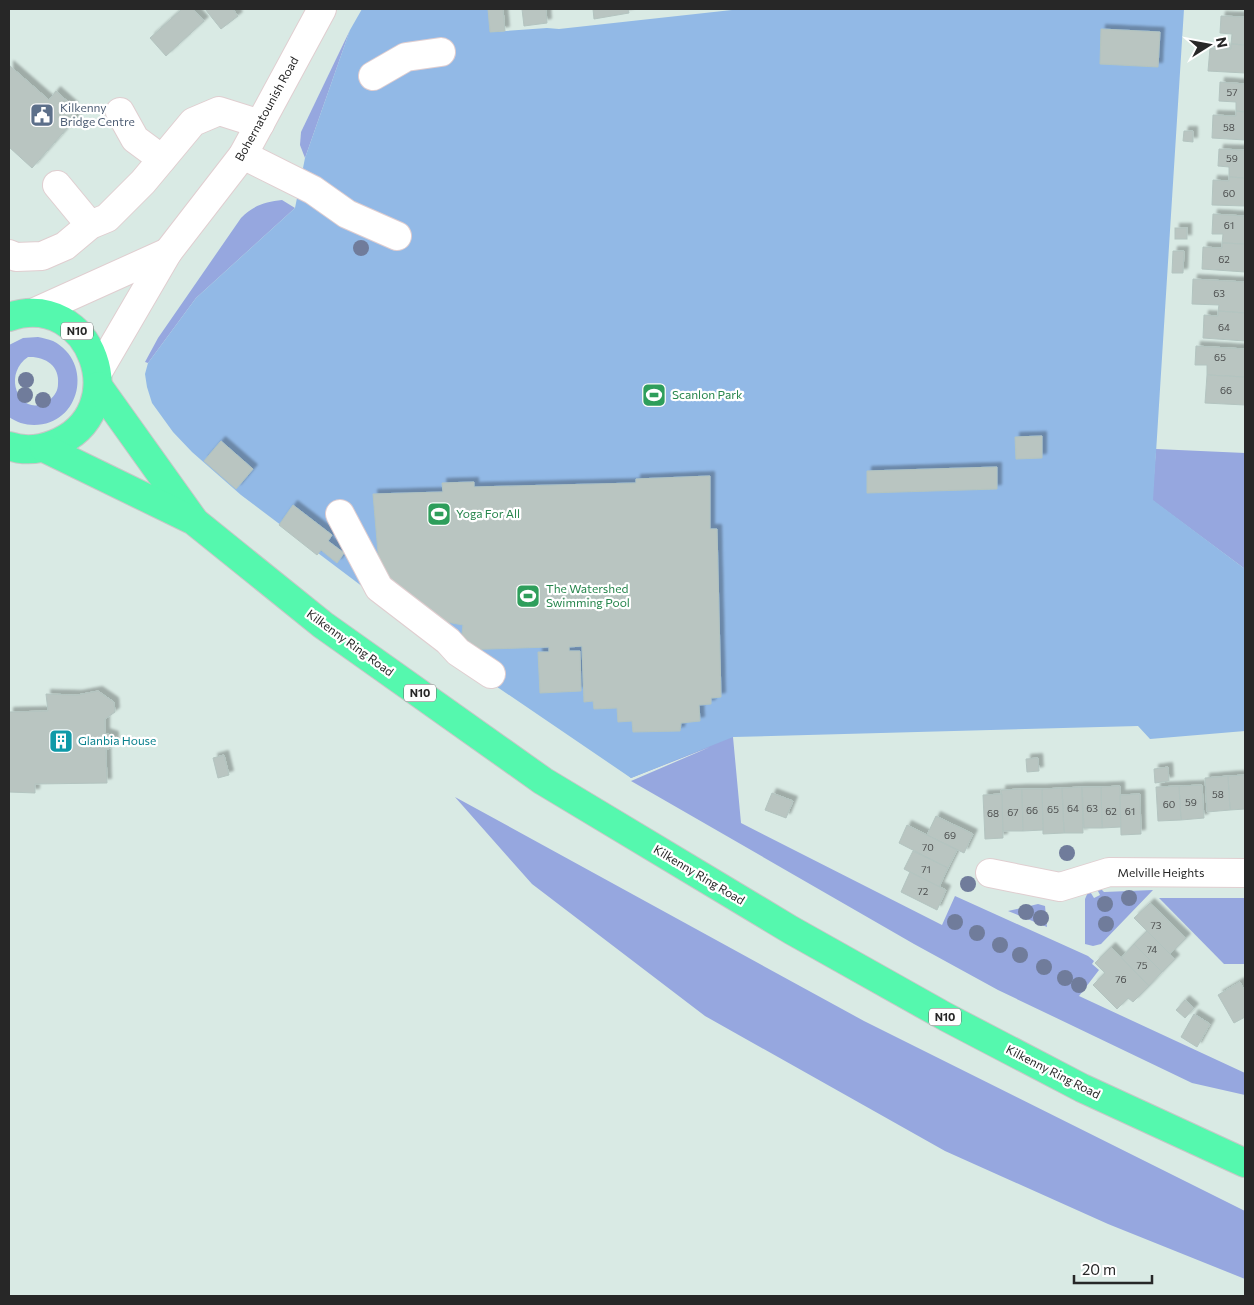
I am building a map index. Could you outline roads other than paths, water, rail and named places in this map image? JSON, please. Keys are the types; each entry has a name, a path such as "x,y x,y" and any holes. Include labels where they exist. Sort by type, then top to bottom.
{"highway":[{"name":"N10","path":"10,447 29,450 44,448 64,440 81,426 93,408 98,379 91,350 77,331 58,318 18,312"},
{"name":"Kilkenny Ring Road","path":"98,379 194,521"},
{"name":"Kilkenny Ring Road","path":"44,448 194,521 323,624 543,781 791,930 946,1017 1082,1088 1245,1163"}],"street":[{"name":"Bohernatounish Road","path":"98,379 168,252 243,155 322,9"},
{"path":"374,76 406,58 441,52"},
{"path":"9,254 16,257 42,256 65,246 90,224 107,218 143,182 193,122 219,111 260,124"},
{"path":"120,112 135,139 162,159"},
{"path":"243,155 313,190 347,214 397,236"},
{"path":"57,185 90,224"},
{"name":"Bohernatounish Road","path":"18,312 168,252"},
{"path":"340,514 379,588 448,641 458,652 491,674"},
{"name":"Melville Heights","path":"990,873 1060,887 1109,872 1245,873"}],"place":[{"name":"Kilkenny Bridge Centre","path":"42,115"},
{"name":"Scanlon Park","path":"654,395"},
{"name":"Yoga For All","path":"439,514"},
{"name":"The Watershed Swimming Pool","path":"528,596"},
{"name":"Glanbia House","path":"61,741"}]}
